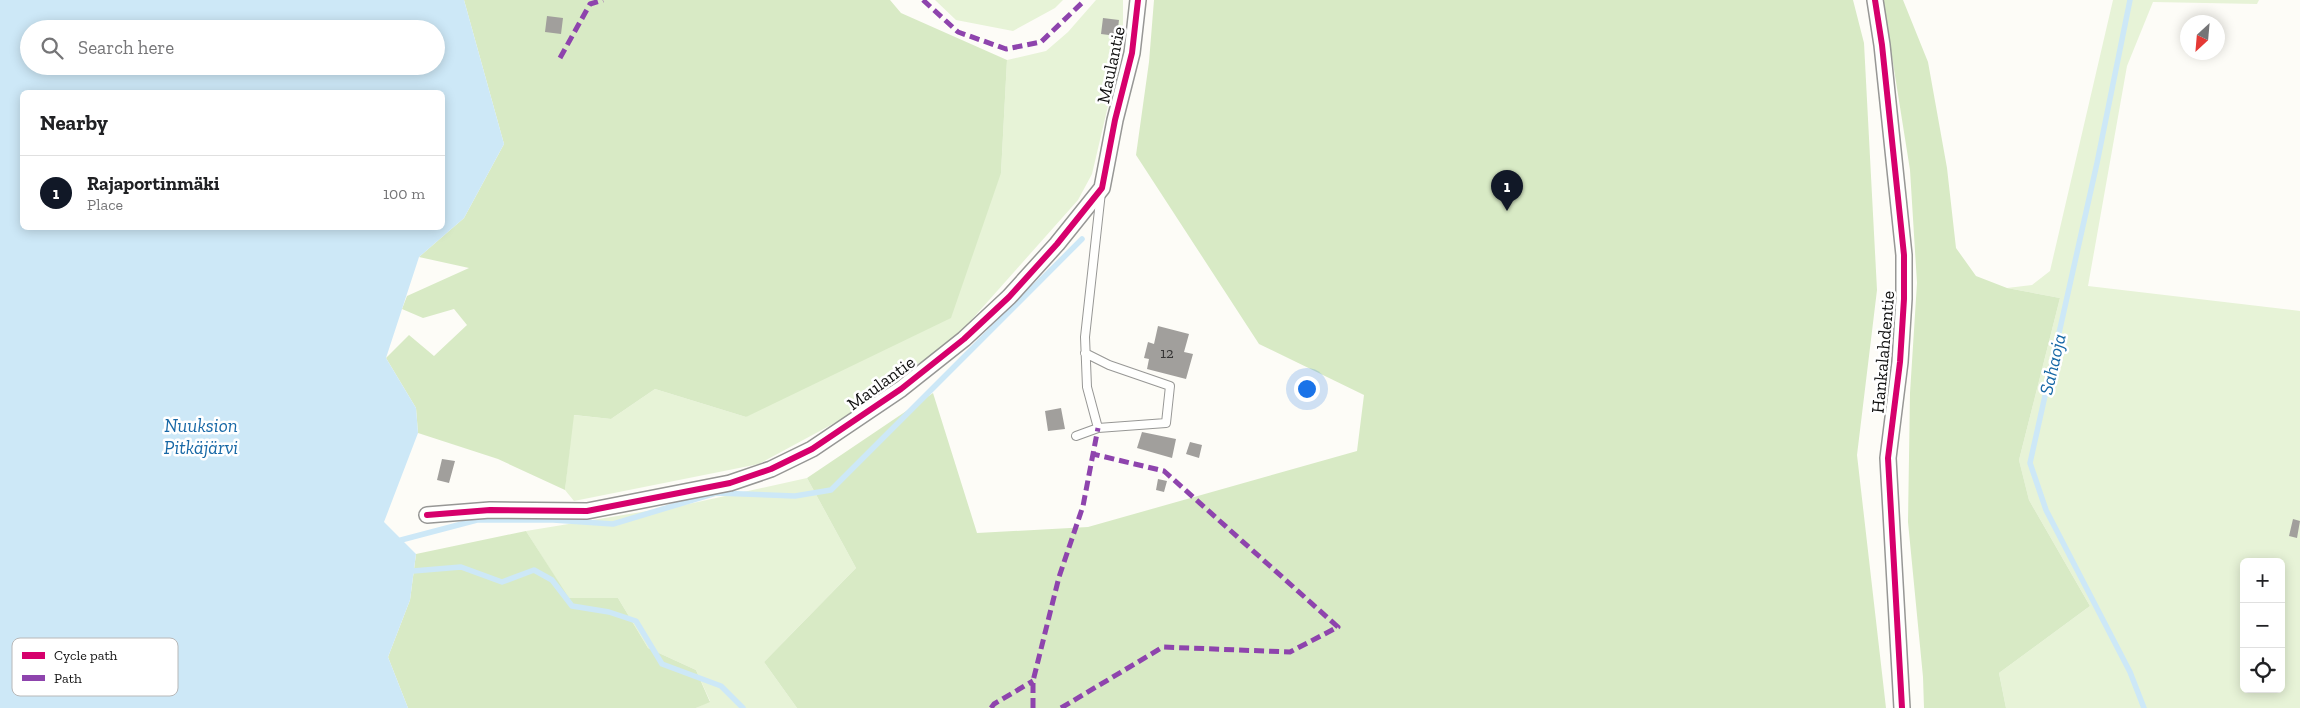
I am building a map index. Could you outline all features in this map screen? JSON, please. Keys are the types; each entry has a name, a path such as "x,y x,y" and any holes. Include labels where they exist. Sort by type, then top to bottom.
{"street":[{"name":"Maulantie","path":"428,515 490,510 587,511 730,483 787,461 812,449 873,409 964,339 1009,297 1057,244 1102,188 1115,120 1132,53 1138,0"},
{"name":"Hankalahdentie","path":"1874,0 1882,45 1904,255 1904,298 1900,362 1888,458 1902,708"}],"lane":[{"name":"Maulantie","path":"1098,428 1086,387 1084,337 1091,293 1102,188"},
{"path":"1076,436 1098,428 1166,423 1170,386 1109,365 1086,353"}],"green space":[{"path":"464,0 890,0 901,13 1007,60 1001,173 951,318 746,417 655,389 611,419 574,415 565,490 498,459 418,433 416,408 386,358 409,335 434,356 467,325 454,309 423,318 402,309 407,296 469,268 419,257 464,218 504,144"},
{"path":"935,0 1063,0 1055,8 1013,31 956,20"},
{"path":"1096,0 1123,0 1123,42 1092,174 1078,200 958,335 842,419 759,464 574,501 565,490 573,415 611,419 655,389 746,417 1001,173 1007,60 1046,51 1068,32"},
{"path":"1154,0 1853,0 1864,43 1877,290 1857,455 1886,708 797,708 764,662 856,568 807,478 933,393 977,533 1088,527 1357,451 1364,395 1259,344 1136,155 1149,62"},
{"path":"1883,0 1903,0 1928,62 1947,168 1956,248 1976,276 2007,288 2060,298 2019,460 2029,500 2090,606 1999,673 2006,708 1924,708 1923,677 1908,522 1910,393 1917,283 1910,170"},
{"path":"2113,0 2259,0 2257,4 2153,2 2127,66 2088,286 2300,311 2300,708 2006,708 1999,673 2090,606 2029,500 2019,460 2060,298 2007,288 2032,285 2050,271"},
{"path":"807,478 856,568 764,662 797,708 696,708 710,701 696,670 648,648 618,598 569,599 526,531 684,505"},
{"path":"526,531 569,598 618,598 648,648 696,670 710,702 696,708 408,708 388,657 410,600 416,554"}],"water":[{"name":"Nuuksion Pitkäjärvi","path":"0,0 464,0 504,144 464,218 419,257 386,358 416,408 418,433 384,522 416,554 410,600 388,657 408,708 0,708"}],"building":[{"path":"547,16 563,18 561,34 545,32"},
{"path":"1103,18 1119,20 1117,36 1101,34"},
{"path":"1158,326 1189,334 1184,352 1193,354 1186,379 1147,369 1149,359 1144,358 1148,342 1154,344"},
{"path":"1061,408 1065,429 1048,431 1045,411"},
{"path":"1142,432 1176,439 1172,458 1137,448"},
{"path":"1190,442 1202,445 1199,458 1186,454"},
{"path":"442,459 455,461 449,483 437,480"},
{"path":"1158,479 1167,481 1164,492 1156,490"},
{"path":"2293,519 2300,521 2297,538 2289,536"}],"waterway":[{"name":"Sahaoja","path":"2130,0 2097,163 2030,463 2046,510 2130,672 2144,708"},
{"path":"401,540 477,520 553,520 613,524 716,493 795,496 831,490 1082,239"},
{"path":"413,571 461,567 502,582 534,570 552,580 572,606 609,612 636,621 662,664 721,686 743,708"}],"marked path":[{"path":"560,58 590,4 603,0"},
{"path":"923,0 958,32 1006,49 1041,42 1085,0"},
{"path":"1033,708 1033,681 1059,577 1083,506 1098,428"},
{"path":"1061,708 1163,647 1290,652 1338,627 1164,471 1093,454"},
{"path":"991,708 994,704 1033,681"}],"cycle path":[{"path":"427,515 490,510 587,511 730,483 771,469 812,449 901,389 964,339 1009,297 1057,244 1102,188 1115,120 1132,53 1138,0"},
{"path":"1875,0 1882,45 1904,255 1904,299 1900,362 1888,458 1902,708"}],"place":[{"name":"Rajaportinmäki","path":"1507,211"}]}
